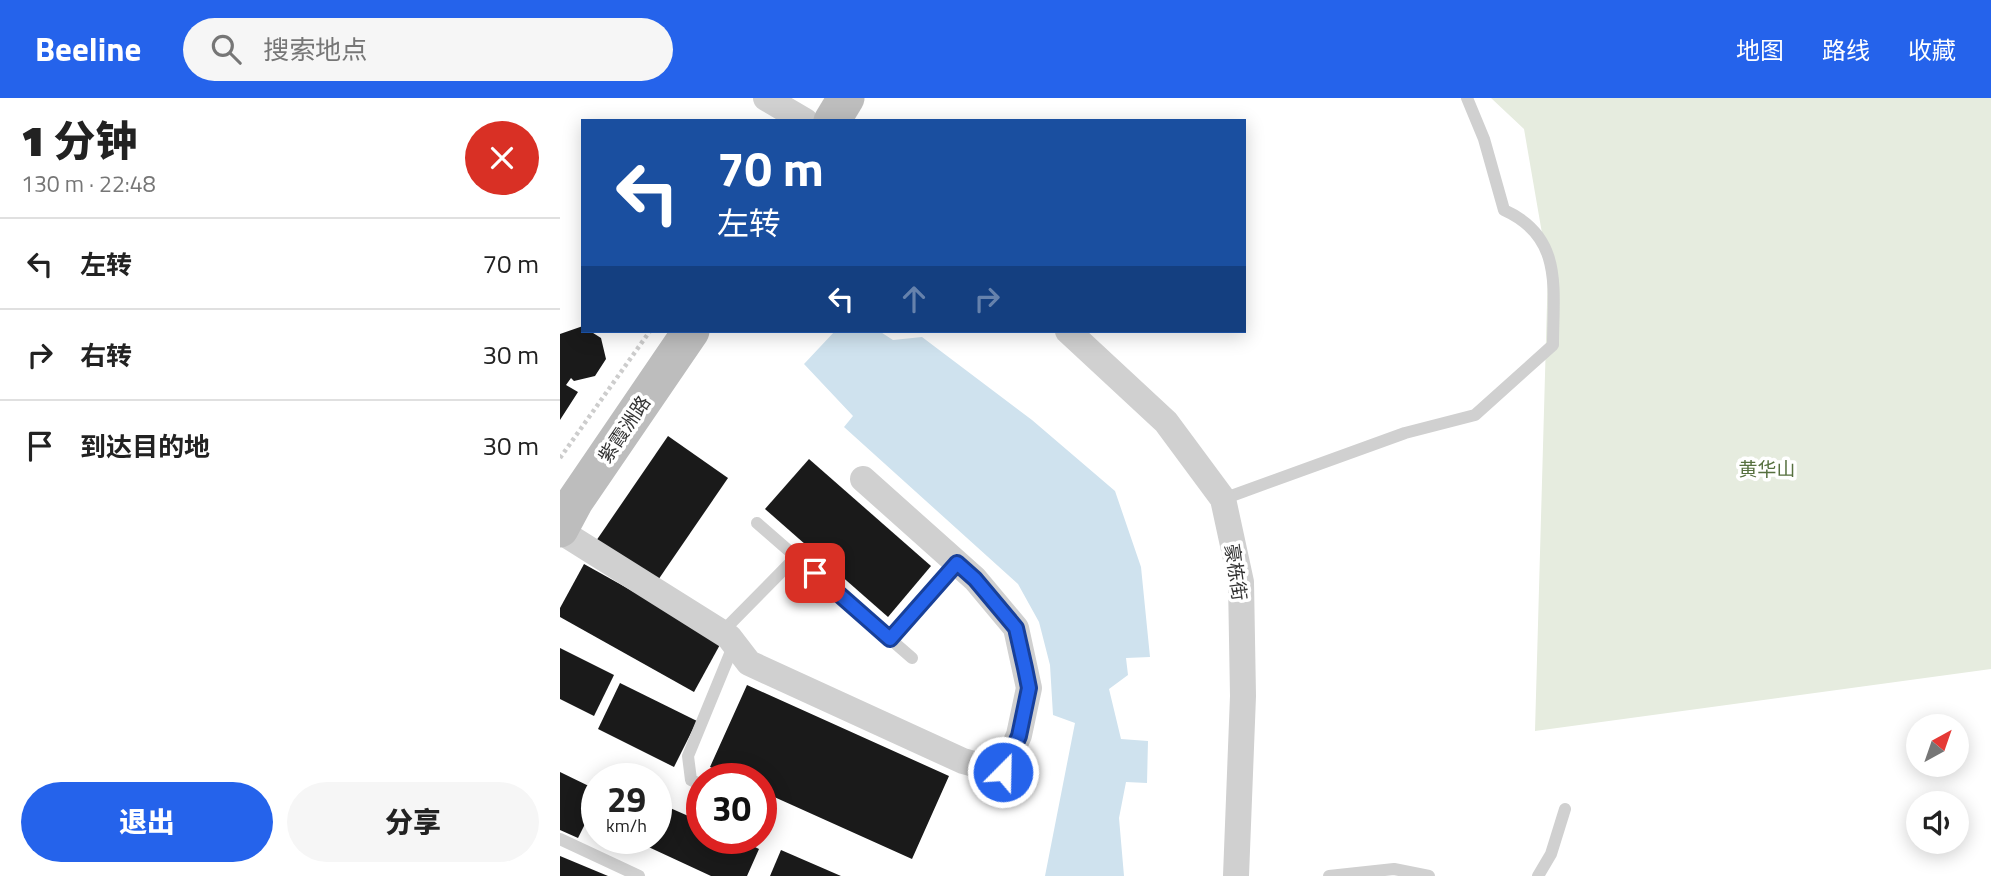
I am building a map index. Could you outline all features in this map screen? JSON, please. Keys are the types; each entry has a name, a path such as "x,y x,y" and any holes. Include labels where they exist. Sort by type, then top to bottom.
{"street":[{"path":"766,98 802,119"},
{"path":"815,119 828,98"},
{"path":"833,119 846,98"},
{"name":"紫霞洲路","path":"560,498 673,333"},
{"name":"紫霞洲路","path":"560,530 575,501 690,333"},
{"name":"豪栋街","path":"1070,333 1166,422 1223,499 1241,582 1243,696 1236,876"},
{"path":"560,530 728,638 749,663 963,761 1003,772 1019,736 1029,688 1016,628 975,579 863,479"}],"lane":[{"path":"1223,499 1405,433 1475,415 1553,345 1553,263 1528,220 1504,210 1484,139 1467,98"},
{"path":"757,523 912,658"},
{"path":"689,763 688,756 728,638 796,557"},
{"path":"890,639 957,563"},
{"path":"1538,876 1551,853 1565,809"},
{"path":"560,839 639,876"},
{"path":"1329,876 1376,874 1394,869 1429,876"}],"path":[{"path":"560,458 649,333"}],"green space":[{"name":"黄华山","path":"1491,98 1991,98 1991,669 1535,731 1548,268 1524,129"}],"water":[{"path":"833,333 882,333 893,340 922,337 1032,420 1115,491 1141,567 1150,657 1126,658 1128,675 1109,689 1121,739 1148,741 1147,783 1126,782 1119,818 1124,876 1045,876 1075,723 1053,715 1050,665 1039,622 1018,584 844,427 853,416 804,364"}],"building":[{"path":"581,327 581,333 593,333 601,338 606,359 595,376 574,381 571,378 566,385 578,392 560,420 560,334"},
{"path":"668,436 728,478 656,583 596,541"},
{"path":"809,459 931,566 888,617 765,509"},
{"path":"584,564 722,641 694,692 560,617 560,608"},
{"path":"560,648 614,675 594,716 560,699"},
{"path":"620,683 697,721 674,767 672,763 666,763 598,729"},
{"path":"747,685 949,776 912,859 777,798 777,763 712,763"},
{"path":"560,772 581,782 581,832 578,838 560,830"},
{"path":"672,809 686,815 686,854 757,854 747,876 711,876 664,854 672,854"},
{"path":"781,850 841,876 770,876"},
{"path":"560,856 608,876 560,876"}],"route":[{"path":"815,573 890,639 957,563 975,579 1016,628 1029,688 1019,736 1003,772"}]}
